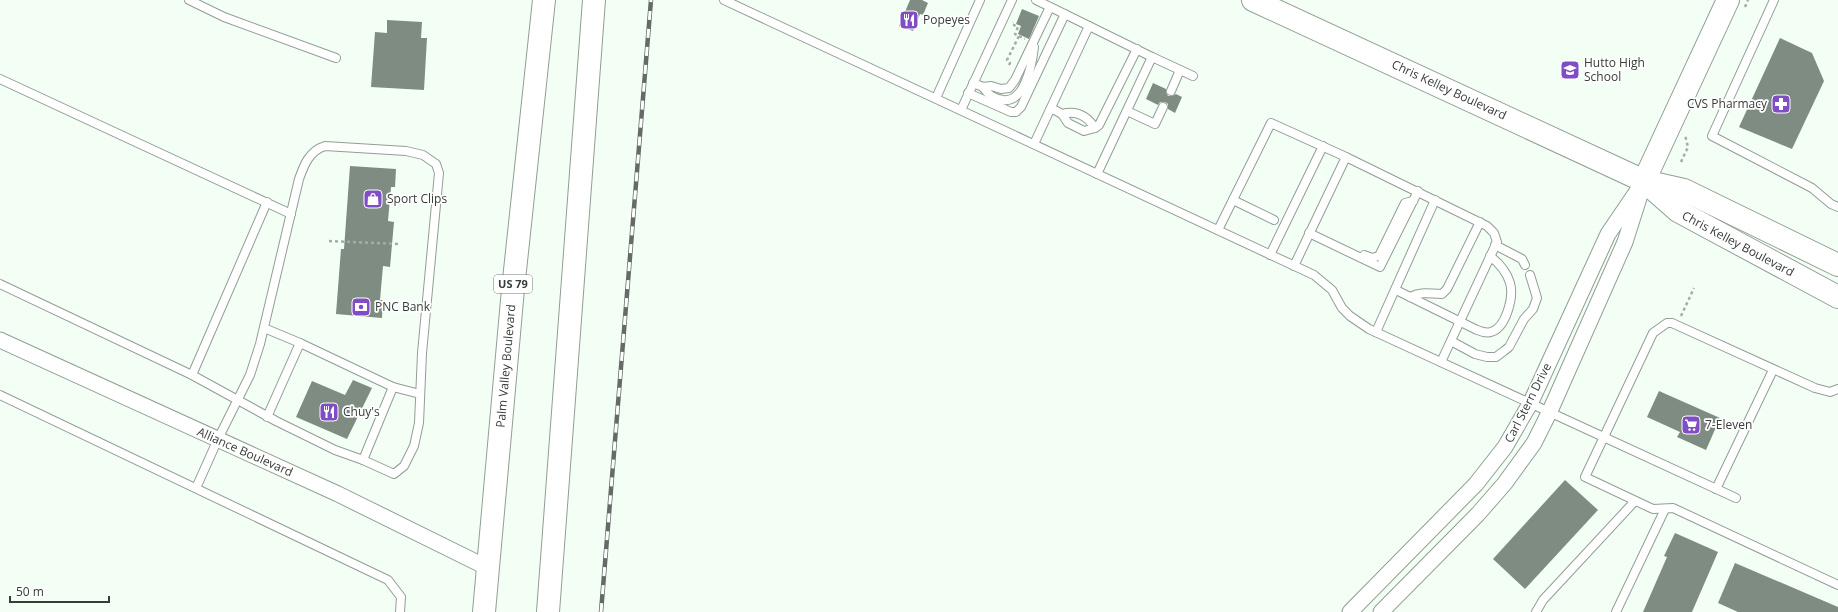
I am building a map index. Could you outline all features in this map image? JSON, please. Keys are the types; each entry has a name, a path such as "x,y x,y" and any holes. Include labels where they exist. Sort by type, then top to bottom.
{"main road":[{"name":"Palm Valley Boulevard","path":"484,612 513,289 544,0"},
{"path":"548,612 594,0"},
{"name":"Chris Kelley Boulevard","path":"1253,0 1644,181 1684,190 1838,265"},
{"name":"Carl Stern Drive","path":"1644,181 1735,7"},
{"name":"Chris Kelley Boulevard","path":"1644,181 1678,211 1838,297"}],"street":[{"name":"Carl Stern Drive","path":"1350,612 1476,484 1505,447 1531,402 1608,234 1644,181"},
{"name":"Carl Stern Drive","path":"1381,612 1478,514 1501,489 1525,457 1550,411 1625,242 1644,181"},
{"name":"Alliance Boulevard","path":"0,340 395,521 488,568"}],"lane":[{"path":"189,0 224,17 336,58"},
{"path":"724,0 1294,266 1323,281 1332,290 1342,308 1350,316 1376,332 1531,402 1736,498"},
{"path":"936,98 980,0"},
{"path":"961,110 1012,0"},
{"path":"1036,0 1193,76"},
{"path":"1774,0 1712,136 1812,188 1831,204 1838,207"},
{"path":"973,83 983,87 991,86 1001,89 1009,88 1016,80 1050,7"},
{"path":"968,93 1011,112 1016,112 1021,107 1065,14"},
{"path":"1034,144 1089,26"},
{"path":"983,87 988,94 997,99 1009,100 1018,96 1032,68 1033,42"},
{"path":"1051,108 1062,114 1068,123 1084,131 1095,128 1099,125 1136,49"},
{"path":"1097,174 1152,57"},
{"path":"1171,91 1180,70"},
{"path":"0,79 291,214"},
{"path":"1127,111 1155,124 1163,107"},
{"path":"1062,114 1073,111 1089,120 1095,128"},
{"path":"1218,230 1271,123 1418,191 1487,226 1494,233 1497,242 1441,362"},
{"path":"0,284 192,375 238,400 267,417 335,450 363,460 394,474 404,466 414,446 419,423 420,394 439,173 436,164 423,154 401,151 325,146 318,148 311,155 304,165 264,328 250,376 238,400 218,439 196,488"},
{"path":"1270,255 1323,146"},
{"path":"1294,266 1346,157"},
{"path":"1309,234 1380,268 1418,191"},
{"path":"1233,200 1274,220"},
{"path":"1376,332 1436,200"},
{"path":"192,375 267,202"},
{"path":"1410,297 1420,292 1442,294 1447,289 1480,222"},
{"path":"1495,245 1522,259 1525,265"},
{"path":"1396,290 1483,332 1491,332 1497,328 1504,319 1513,295 1510,282 1502,266 1490,256"},
{"path":"1451,341 1475,354 1487,357 1496,357 1509,347 1524,319 1533,309 1537,298 1530,275"},
{"path":"1838,389 1830,392 1815,388 1677,326 1667,323 1653,333 1585,477 1653,509 1673,508 1838,585"},
{"path":"264,328 300,343 393,388 420,394"},
{"path":"267,417 300,343"},
{"path":"1716,489 1773,370"},
{"path":"363,460 393,388"},
{"path":"0,395 388,580 401,597 400,612"},
{"path":"1536,612 1543,600 1635,501"},
{"path":"1616,612 1665,509"}],"path":[{"path":"1735,7 1748,0"},
{"path":"1014,19 1012,24 1018,27 1015,34 1033,42"},
{"path":"1008,68 1010,62 1007,60 1019,36"},
{"path":"1681,162 1688,147 1685,135 1688,129"},
{"path":"329,241 398,244"},
{"path":"1677,326 1694,288"}],"building":[{"name":"Popeyes","path":"910,0 922,0 928,3 923,15 920,14 913,31 899,26"},
{"path":"1022,9 1039,16 1029,39 1018,34 1021,26 1016,24"},
{"path":"387,20 422,22 421,38 427,38 424,90 371,87 375,32 387,33"},
{"name":"CVS Pharmacy","path":"1780,38 1812,53 1824,81 1792,149 1739,127"},
{"path":"1153,83 1166,89 1168,96 1176,94 1182,97 1175,113 1168,109 1168,104 1165,102 1160,102 1158,105 1146,99"},
{"path":"350,166 396,169 395,187 391,187 388,221 394,222 390,267 383,266 380,300 383,300 382,318 336,314 341,249 344,249"},
{"path":"353,380 372,388 347,439 296,417 312,381 345,395"},
{"name":"7-Eleven","path":"1659,391 1720,418 1706,450 1677,437 1680,432 1647,417"},
{"path":"1565,480 1598,510 1525,589 1493,559"},
{"path":"1675,533 1718,552 1692,612 1643,612 1667,557 1664,556"},
{"path":"1735,563 1838,607 1838,612 1738,612 1718,603"}],"railway":[{"path":"601,612 651,0"}],"place":[{"name":"Popeyes","path":"909,20"},
{"name":"Hutto High School","path":"1570,70"},
{"name":"CVS Pharmacy","path":"1781,104"},
{"name":"Sport Clips","path":"373,199"},
{"name":"PNC Bank","path":"361,307"},
{"name":"Chuy's","path":"329,412"},
{"name":"7-Eleven","path":"1691,425"}]}
